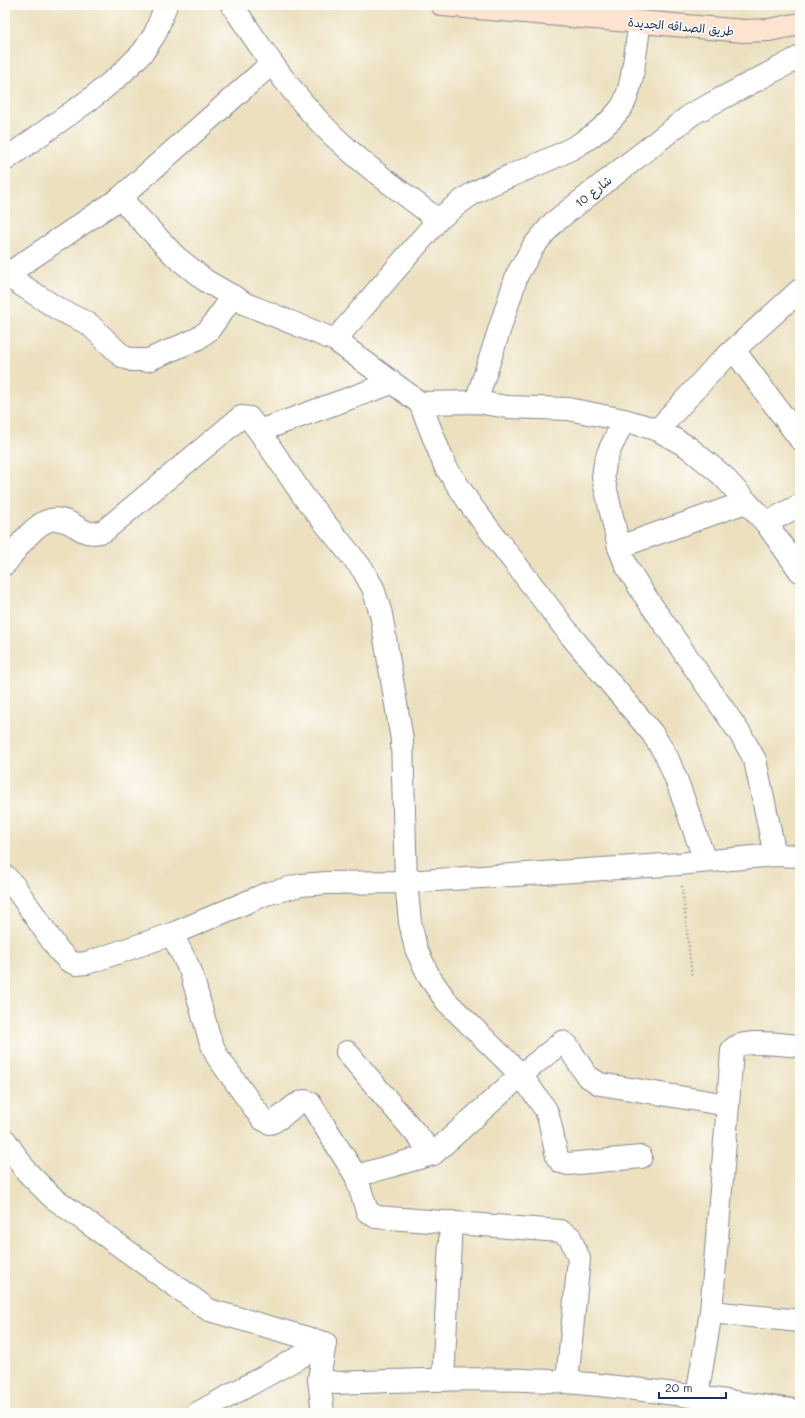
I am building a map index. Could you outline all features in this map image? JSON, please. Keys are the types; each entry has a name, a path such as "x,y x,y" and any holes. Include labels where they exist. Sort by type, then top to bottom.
{"street":[{"path":"5,160 92,98 120,75 143,52 155,34 166,5"},
{"path":"232,5 271,64 317,120 349,151 438,220"},
{"name":"طريق الصداقه الجديدة","path":"442,5 744,31 769,30 800,24"},
{"path":"335,340 438,220 453,207 473,194 567,151 598,131 621,107 630,84 640,22"},
{"name":"شارع 10","path":"476,402 517,275 533,247 553,223 692,114 800,57"},
{"path":"233,296 209,330 197,339 148,360 132,360 122,356 89,324 58,309 6,275 120,198 271,64"},
{"path":"120,198 175,256 206,281 246,304 335,340 420,403 445,466 472,507 571,636 652,734 667,757 705,861"},
{"path":"658,430 716,366 800,290"},
{"path":"734,350 800,439"},
{"path":"259,431 392,383"},
{"path":"420,403 476,402 508,407 568,408 624,420 658,430 688,447 722,475 766,523 800,571"},
{"path":"5,564 28,535 40,524 51,520 61,519 87,533 94,534 104,531 241,418 249,418 304,497 363,570 373,588 380,614 402,740 406,882 410,922 416,948 430,978 447,1002 521,1075 546,1110 557,1157 561,1162 568,1164 641,1157"},
{"path":"624,420 607,457 603,477 619,547 627,567 643,593 741,736 755,760 775,855"},
{"path":"619,547 746,502"},
{"path":"766,523 800,505"},
{"path":"5,876 15,887 59,951 69,961 76,964 87,964 172,934 266,894 301,885 327,883 406,882 679,864 775,855 800,856"},
{"path":"172,934 192,972 210,1040 217,1056 262,1119 270,1123 277,1121 300,1102 305,1101 310,1103 356,1176 367,1211 376,1217 560,1231 570,1236 578,1259 567,1382"},
{"path":"356,1176 434,1154 521,1075 562,1042 567,1045 587,1076 600,1084 728,1105"},
{"path":"697,1396 711,1312 732,1050 735,1047 746,1044 800,1046"},
{"path":"347,1052 434,1154"},
{"path":"5,1140 26,1171 52,1197 209,1310 325,1343"},
{"path":"443,1380 451,1222"},
{"path":"711,1312 800,1321"},
{"path":"323,1413 319,1379 325,1343"},
{"path":"198,1413 325,1343"},
{"path":"319,1379 336,1383 443,1380 523,1380 567,1382 697,1396 800,1411"}],"path":[{"path":"679,864 692,977"}]}
